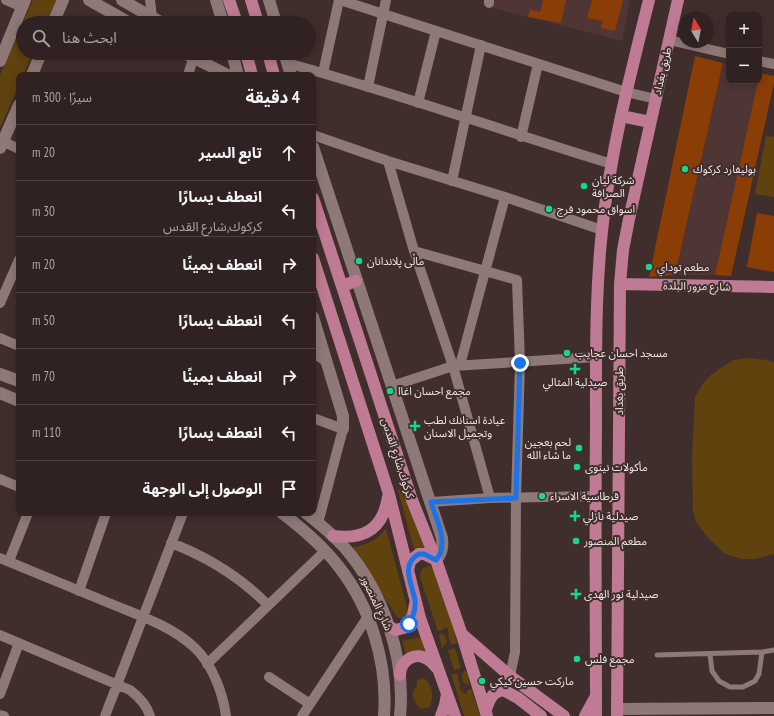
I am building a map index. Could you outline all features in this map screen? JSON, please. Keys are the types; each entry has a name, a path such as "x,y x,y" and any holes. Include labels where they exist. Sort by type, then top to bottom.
{"main road":[{"path":"229,0 235,16"},
{"path":"251,0 256,16"},
{"path":"596,716 595,496 597,293 602,230 612,164 626,92 648,0"},
{"name":"طريق بغداد","path":"617,712 620,284 627,227 678,0"},
{"path":"248,60 251,72"},
{"path":"270,60 273,72"},
{"path":"622,116 650,122"},
{"name":"كركوك,شارع القدس","path":"316,207 412,500 436,560 487,712"},
{"name":"كركوك,شارع القدس","path":"316,269 388,494 415,601 455,716"},
{"path":"342,286 356,281"},
{"name":"شارع مرور البلدة","path":"620,284 774,287"},
{"path":"333,536 346,538 370,531 375,527 384,513 387,506 388,494"},
{"path":"408,571 410,560 419,554 424,554 436,560"},
{"path":"389,627 396,630 407,627 413,615 415,601"},
{"path":"462,634 510,676 564,716"},
{"path":"400,675 400,671 405,661 416,656 427,658 440,672"},
{"path":"487,712 490,698 494,693 503,690 518,698 541,716"},
{"path":"441,716 445,705 447,692"},
{"path":"585,716 596,697"}],"street":[{"path":"6,0 24,3 18,16"},
{"path":"56,16 63,0"},
{"path":"88,0 118,16 124,1 150,16"},
{"path":"150,0 156,16"},
{"path":"216,0 221,16"},
{"path":"269,0 274,16"},
{"path":"323,73 339,0 626,92 656,99"},
{"path":"368,87 386,0"},
{"path":"0,59 16,22"},
{"path":"418,103 436,31"},
{"path":"669,40 726,53"},
{"path":"452,181 481,45"},
{"path":"33,72 38,60"},
{"path":"188,72 189,60"},
{"path":"197,60 222,72"},
{"path":"234,60 237,72"},
{"path":"287,60 290,72"},
{"path":"291,60 323,73 465,119 612,164"},
{"path":"762,62 774,64"},
{"path":"521,137 538,64"},
{"path":"16,110 1,143 16,147"},
{"path":"316,136 388,161 505,197 602,230"},
{"path":"316,157 356,281 431,502 443,543 441,552 436,560"},
{"path":"388,161 414,251 457,366 490,498"},
{"path":"457,366 486,271 505,197"},
{"path":"414,251 517,280 520,363 516,498 515,652 510,676"},
{"path":"0,303 16,267"},
{"path":"316,327 343,416 343,429 318,523"},
{"path":"0,338 16,345"},
{"path":"316,355 326,361"},
{"path":"316,357 326,361"},
{"path":"392,386 457,366 596,357"},
{"path":"0,374 16,380"},
{"path":"0,393 16,400"},
{"path":"316,419 343,429"},
{"path":"0,479 16,485"},
{"path":"431,502 490,498 595,496"},
{"path":"26,516 5,559 143,617 177,634 196,649 207,664 220,691 226,716"},
{"path":"79,591 105,516"},
{"path":"105,716 182,516"},
{"name":"شارع المنصور","path":"286,516 306,532 339,567 360,601 376,641 384,688 384,716"},
{"name":"شارع المنصور","path":"310,516 346,549 365,575 389,627 396,647 400,675 400,716"},
{"path":"171,543 198,554 223,568 247,585 268,605"},
{"path":"207,664 325,551"},
{"path":"302,716 367,618"},
{"path":"0,635 130,690 144,703 150,716"},
{"path":"0,694 19,643"},
{"path":"269,677 310,704"},
{"path":"617,712 774,708"},
{"path":"0,714 4,716"}],"lane":[{"path":"657,655 762,652 774,650"},
{"path":"710,654 712,671 719,681 730,687 743,687 755,681 759,674 762,652"}],"shaded area":[{"path":"33,0 57,0 49,16 26,16"},
{"path":"495,0 630,0 622,41 493,8"},
{"path":"16,39 16,60 30,60 24,72 16,72 16,92 0,128 0,75"},
{"path":"723,63 726,64 726,84 757,84 715,275 675,275"},
{"path":"766,136 774,137 774,197 755,194"},
{"path":"750,358 774,362 774,554 756,559 741,559 724,553 708,538 696,522 693,511 692,456 695,397 704,382 722,367 734,360"},
{"path":"404,489 425,549 415,553 398,490"},
{"path":"386,529 408,611 407,616 402,619 397,617 352,547 371,542"},
{"path":"430,566 454,629 457,643 452,645 449,640 448,628 438,631 420,577 422,569"},
{"path":"442,634 445,636 447,642 442,648 439,635"},
{"path":"422,637 425,651 406,655 402,641"},
{"path":"455,648 461,668 454,670 448,650"},
{"path":"464,671 466,671 469,685 463,682 462,676"},
{"path":"457,673 459,687 462,692 466,694 468,690 471,689 480,716 464,716 451,674"},
{"path":"424,678 431,688 432,699 430,707 421,709 413,698 413,692 417,686 417,680"}],"building":[{"path":"543,0 566,0 561,23 528,17 530,10 540,12"},
{"path":"592,0 623,0 615,31 601,28 603,21 587,18"},
{"name":"بوليفارد كركوك","path":"695,56 723,63 675,275 649,277"},
{"path":"762,74 774,76 774,83 731,276 715,275 757,84 762,84"},
{"path":"757,213 774,216 774,272 747,267"}],"place":[{"name":"بوليفارد كركوك","path":"685,169"},
{"name":"شركة ليان الصرافة","path":"584,186"},
{"name":"اسواق محمود فرج","path":"549,209"},
{"name":"ماڵی پلاندانان","path":"359,261"},
{"name":"مطعم توداي","path":"649,267"},
{"name":"مسجد احسان عجايب","path":"567,353"},
{"name":"صيدلية المثالي","path":"575,369"},
{"name":"مجمع احسان اغاا","path":"390,391"},
{"name":"عيادة اسنانك لطب وتجميل الاسنان","path":"415,426"},
{"name":"لحم بعجين ما شاء الله","path":"579,448"},
{"name":"مأكولات نينوى","path":"577,467"},
{"name":"قرطاسية الاسراء","path":"542,496"},
{"name":"صيدلية نازلي","path":"575,516"},
{"name":"مطعم المنصور","path":"576,541"},
{"name":"صيدلية نور الهدى","path":"576,594"},
{"name":"مجمع فلس","path":"577,659"},
{"name":"ماركت حسين كيكي","path":"482,681"}],"route":[{"path":"409,624 412,620 415,601 408,571 410,560 419,554 430,556 436,560 441,552 443,543 431,502 490,498 516,498 520,363"}]}
